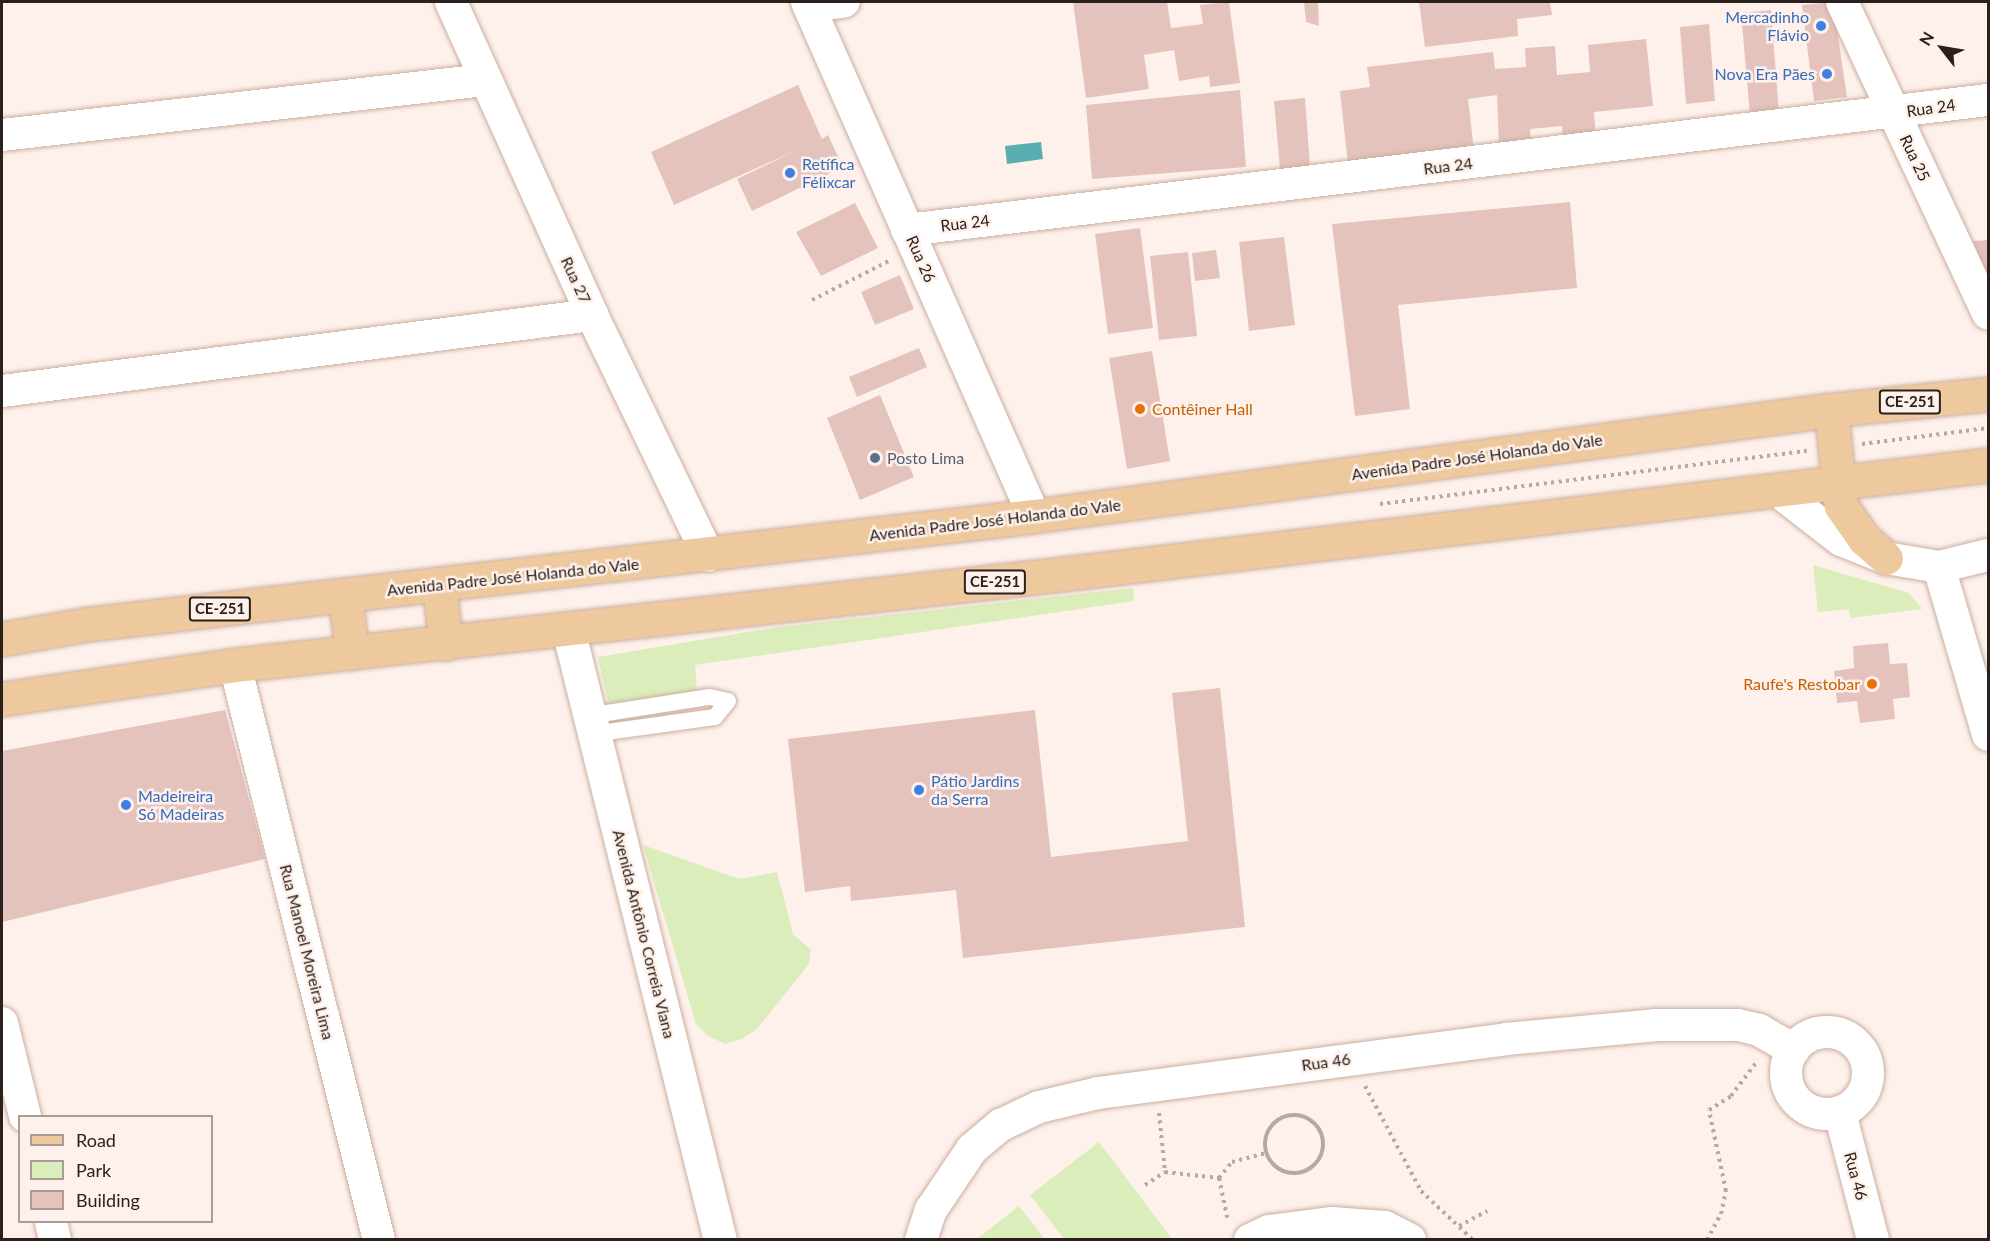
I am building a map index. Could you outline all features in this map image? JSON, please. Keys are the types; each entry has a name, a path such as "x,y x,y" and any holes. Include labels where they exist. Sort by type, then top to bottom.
{"main road":[{"name":"Avenida Padre José Holanda do Vale","path":"2,639 345,595 1034,516 1831,410 1989,394"},
{"path":"1831,410 1836,485 1851,524 1886,558"},
{"name":"CE-251","path":"2,699 235,665 446,644 1836,485 1989,465"},
{"path":"439,586 446,644"},
{"path":"345,595 352,653"}],"street":[{"name":"Rua 27","path":"451,2 592,315 708,555"},
{"path":"808,4 844,2"},
{"name":"Rua 25","path":"1842,2 1989,314"},
{"name":"Rua 26","path":"808,4 1034,516"},
{"path":"2,135 485,80"},
{"name":"Rua 24","path":"912,239 1989,100"},
{"path":"2,391 592,315"},
{"path":"1778,491 1841,540 1886,558 1939,567 1987,560"},
{"path":"1939,567 1989,735"},
{"name":"Avenida Antônio Correia Viana","path":"568,629 590,725 720,1239"},
{"name":"Rua Manoel Moreira Lima","path":"235,665 379,1239"},
{"path":"2,1023 25,1115"},
{"name":"Rua 46","path":"921,1239 949,1180 972,1149 1001,1125 1039,1107 1156,1086 1351,1059 1657,1025 1738,1025 1784,1043"},
{"path":"1822,1033 1848,1038 1859,1046 1869,1071 1867,1084 1861,1097 1840,1113 1813,1112 1792,1095 1786,1069 1784,1043 1822,1033"},
{"name":"Rua 46","path":"1840,1113 1873,1239"},
{"path":"51,1223 55,1239"},
{"path":"1240,1234 1332,1223 1385,1227 1410,1239"}],"lane":[{"path":"710,697 728,701 715,717 590,725 710,697"}],"path":[{"path":"812,300 912,239"},
{"path":"1707,1239 1721,1214 1726,1191 1709,1110 1731,1096 1784,1043"},
{"path":"1351,1059 1421,1191 1474,1239"},
{"path":"1156,1086 1165,1172"},
{"path":"1287,1115 1315,1122 1324,1139 1321,1159 1306,1173 1286,1174 1265,1153 1266,1133 1287,1115"},
{"path":"1219,1178 1232,1162 1265,1153"},
{"path":"1145,1185 1165,1172 1219,1178"},
{"path":"1219,1178 1240,1234"},
{"path":"1459,1226 1487,1211"}],"green space":[{"path":"1813,565 1909,593 1922,609 1850,618 1849,609 1818,612"},
{"path":"1133,588 1134,601 695,665 697,694 609,707 598,657 778,627"},
{"path":"643,845 739,879 777,872 793,934 811,950 809,964 757,1029 742,1039 725,1044 708,1036 696,1024"},
{"path":"1099,1142 1172,1239 1064,1239 1030,1195"},
{"path":"1019,1206 1045,1239 977,1239"}],"water":[{"path":"1041,142 1043,159 1007,164 1005,146"}],"building":[{"path":"1073,2 1167,2 1171,28 1203,24 1200,5 1229,2 1240,83 1210,87 1209,76 1179,81 1174,50 1144,55 1149,89 1086,98"},
{"path":"1304,2 1318,2 1319,26 1306,22"},
{"path":"1419,2 1550,2 1552,15 1517,19 1518,36 1425,47"},
{"path":"1833,2 1847,97 1814,101 1802,5"},
{"path":"1771,10 1779,113 1750,115 1741,13"},
{"path":"1709,24 1715,101 1686,104 1680,27"},
{"path":"1646,39 1653,106 1594,112 1596,138 1563,142 1562,126 1530,129 1531,144 1499,146 1497,95 1468,99 1474,150 1348,164 1340,91 1370,87 1367,67 1493,52 1495,69 1526,67 1525,48 1555,46 1557,75 1590,72 1588,45"},
{"path":"798,85 822,139 828,135 843,167 752,211 737,179 797,150 674,205 651,152"},
{"path":"1240,90 1246,167 1092,179 1086,105"},
{"path":"1305,98 1310,166 1280,169 1274,101"},
{"path":"1570,202 1577,288 1398,305 1410,409 1355,416 1332,224"},
{"path":"855,203 878,248 821,276 796,232"},
{"path":"1140,228 1153,328 1108,334 1095,234"},
{"path":"1284,237 1295,325 1249,331 1239,242"},
{"path":"1988,240 1988,278 1973,241"},
{"path":"1216,250 1220,278 1195,281 1192,253"},
{"path":"1188,252 1197,336 1159,340 1150,256"},
{"path":"900,275 914,309 875,325 861,292"},
{"path":"919,348 927,367 857,397 849,377"},
{"name":"Contêiner Hall","path":"1152,351 1170,461 1127,469 1109,358"},
{"name":"Posto Lima","path":"880,395 914,477 860,500 827,418"},
{"name":"Raufe's Restobar","path":"1888,643 1890,664 1907,663 1910,697 1893,699 1895,719 1860,723 1857,701 1837,703 1834,671 1854,668 1853,646"},
{"name":"Pátio Jardins da Serra","path":"1220,688 1245,927 963,958 956,890 851,901 850,886 805,892 788,739 1035,710 1051,857 1188,841 1172,693"},
{"name":"Madeireira Só Madeiras","path":"225,710 265,859 2,922 2,751"}],"place":[{"name":"Mercadinho Flávio","path":"1821,26"},
{"name":"Nova Era Pães","path":"1827,74"},
{"name":"Retífica Félixcar","path":"790,173"},
{"name":"Contêiner Hall","path":"1140,409"},
{"name":"Posto Lima","path":"875,458"},
{"name":"Raufe's Restobar","path":"1872,684"},
{"name":"Pátio Jardins da Serra","path":"919,790"},
{"name":"Madeireira Só Madeiras","path":"126,805"}]}
